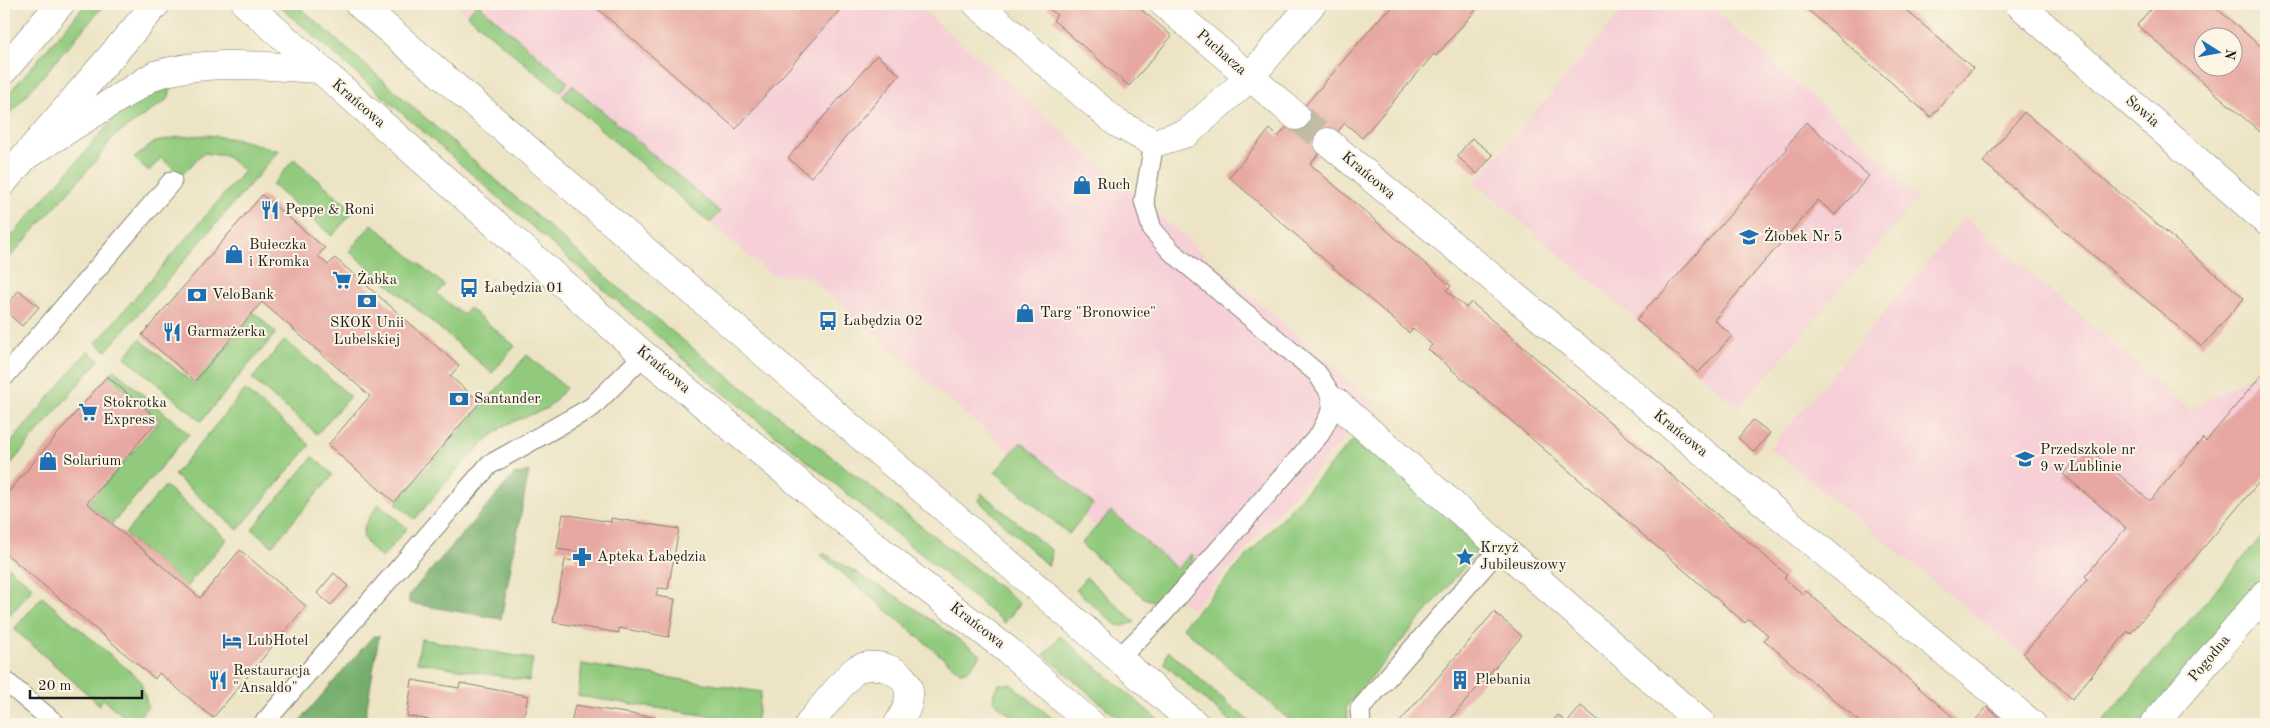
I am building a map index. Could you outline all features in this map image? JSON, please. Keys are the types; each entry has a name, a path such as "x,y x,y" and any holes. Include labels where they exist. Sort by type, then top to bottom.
{"street":[{"path":"4,70 44,14 60,4"},
{"path":"4,181 156,4"},
{"name":"Krańcowa","path":"246,4 644,355 915,579 1009,651 1091,724"},
{"path":"977,4 1117,123 1154,143 1187,133 1249,78 1296,116"},
{"name":"Puchacza","path":"1164,4 1249,78 1312,4"},
{"name":"Sowia","path":"2019,4 2266,221"},
{"path":"369,9 1195,724"},
{"path":"24,157 154,75 175,69 216,65 319,69"},
{"name":"Krańcowa","path":"1328,142 2032,724"},
{"path":"1336,402 1702,724"},
{"name":"Pogodna","path":"2154,724 2266,593"},
{"path":"808,724 856,669 877,666 890,669 904,678 909,692 907,709 898,724"}],"lane":[{"path":"1118,658 1160,617 1320,434 1336,402 1317,373 1171,251 1152,229 1144,201 1154,143"},
{"path":"4,377 172,181"},
{"path":"263,724 489,464 592,407 644,355"},
{"path":"1361,724 1360,709 1501,547"},
{"path":"4,680 56,724"}],"shaded area":[{"path":"455,4 916,4 1375,403 1192,610 807,276 771,275"},
{"path":"1629,4 1707,4 1900,175 1897,181 1918,199 1739,408 1475,182"},
{"name":"Przedszkole nr 9 w Lublinie","path":"1965,217 2190,410 2266,367 2266,474 2130,634 2127,631 2072,699 2023,654 1770,448"}],"green space":[{"path":"86,4 105,4 4,121 4,99"},
{"path":"277,4 296,4 620,289 712,364 1020,603 1005,623 702,375"},
{"path":"477,4 481,4 480,6 568,82 559,92 467,15"},
{"path":"572,85 720,212 710,223 562,96"},
{"path":"172,86 168,99 113,137 95,162 4,264 4,245 116,116 139,100"},
{"path":"207,135 241,140 279,151 106,351 96,343 244,171 226,156 203,153 182,175 161,158 149,171 134,158 155,142 178,137"},
{"path":"294,159 354,211 332,236 272,185"},
{"path":"372,224 444,285 437,294 463,315 469,308 515,346 492,373 349,251"},
{"path":"255,313 276,333 201,421 125,357 140,339 194,384"},
{"path":"285,340 350,396 317,434 252,379"},
{"path":"88,351 99,360 4,472 4,451"},
{"path":"527,355 566,388 548,408 505,425 484,442 454,473 415,519 396,503"},
{"path":"114,370 189,434 112,524 88,504 160,420 109,376"},
{"path":"245,390 310,445 238,530 174,475"},
{"path":"1355,438 1482,546 1346,707 1349,724 1294,724 1182,627"},
{"path":"1021,442 1093,504 1069,534 995,472"},
{"path":"313,457 333,475 272,546 252,529"},
{"path":"529,471 501,619 409,603 409,595 514,475"},
{"path":"165,486 227,539 186,587 125,534"},
{"path":"981,493 1052,551 1048,566 979,501"},
{"path":"379,504 407,528 382,558 367,544 363,532 368,520"},
{"path":"1111,511 1177,569 1191,554 1193,557 1178,582 1160,599 1154,601 1144,598 1081,544"},
{"path":"2266,532 2266,577 2143,724 2100,724"},
{"path":"823,553 901,599 981,655 967,671 960,672 821,555"},
{"path":"4,564 33,588 10,615 4,609"},
{"path":"1086,577 1135,622 1123,626 1116,625 1076,590"},
{"path":"42,597 140,680 148,706 140,716 150,724 132,724 102,698 100,705 14,629"},
{"path":"373,636 379,636 364,724 297,724"},
{"path":"1060,636 1163,724 1125,724 1044,655"},
{"path":"421,639 533,659 529,681 417,662"},
{"path":"1168,651 1252,724 1233,724 1164,664"},
{"path":"582,664 761,692 756,723 578,696"},
{"path":"999,684 1011,684 1059,724 1021,724 993,701 994,692"}],"building":[{"path":"592,4 845,4 736,129"},
{"path":"1043,4 1135,4 1172,36 1129,86 1053,20 1057,15"},
{"path":"1395,4 1481,4 1436,56 1434,54 1362,138 1345,123 1310,164 1451,286 1446,290 1466,308 1471,302 1787,575 1784,578 1803,594 1806,591 1961,724 1862,724 1764,640 1768,635 1749,619 1745,623 1428,349 1432,345 1413,328 1409,333 1229,177 1270,129 1278,137 1385,12 1387,13"},
{"path":"1801,4 1899,4 1973,68 1931,117"},
{"path":"2155,4 2218,4 2215,7 2239,28 2192,28 2192,73 2137,25"},
{"path":"2242,30 2266,51 2266,137 2198,78 2242,78"},
{"path":"877,55 900,75 811,177 788,158"},
{"path":"2024,112 2244,298 2202,347 1983,162"},
{"name":"Żłobek Nr 5","path":"1806,122 1869,176 1835,215 1818,200 1714,320 1732,336 1698,373 1636,320 1657,299 1788,148 1786,147"},
{"path":"1472,138 1493,155 1477,174 1457,156"},
{"path":"262,195 325,248 318,256 328,265 335,258 459,366 450,376 480,402 394,502 328,445 370,396 262,302 195,381 142,335"},
{"path":"19,290 39,307 22,326 4,310"},
{"path":"2266,370 2266,474 2130,634 2128,631 2072,699 2023,654 2088,579 2085,576 2126,528 2063,474 2087,447 2150,501 2203,438 2206,441"},
{"path":"107,376 158,420 87,503 200,598 240,550 306,606 213,718 159,673 155,679 4,552 4,497"},
{"path":"1753,420 1770,433 1754,452 1738,438"},
{"path":"563,514 611,522 611,518 679,529 668,589 658,588 656,596 675,599 669,637 619,628 619,633 553,622 565,560 576,561 577,552 557,549"},
{"path":"334,573 348,586 331,605 317,593"},
{"name":"Plebania","path":"1494,612 1522,636 1446,724 1398,724"},
{"path":"412,680 459,688 460,683 528,696 522,724 429,724 430,720 407,716"},
{"path":"575,705 657,718 656,724 571,724"},
{"path":"1581,706 1603,724 1550,724 1558,715 1567,723"},
{"path":"1987,707 2007,724 1972,724"}],"tunnel":[{"path":"1296,116 1328,142"}],"place":[{"name":"Ruch","path":"1082,185"},
{"name":"Peppe & Roni","path":"270,210"},
{"name":"Żłobek Nr 5","path":"1749,237"},
{"name":"Bułeczka i Kromka","path":"234,254"},
{"name":"Żabka","path":"342,280"},
{"name":"Łabędzia 01","path":"469,288"},
{"name":"VeloBank","path":"197,295"},
{"name":"SKOK Unii Lubelskiej","path":"367,301"},
{"name":"Targ \"Bronowice\"","path":"1025,313"},
{"name":"Łabędzia 02","path":"828,321"},
{"name":"Garmażerka","path":"172,332"},
{"name":"Santander","path":"459,399"},
{"name":"Stokrotka Express","path":"88,412"},
{"name":"Przedszkole nr 9 w Lublinie","path":"2025,459"},
{"name":"Solarium","path":"48,461"},
{"name":"Apteka Łabędzia","path":"582,557"},
{"name":"Krzyż Jubileuszowy","path":"1465,557"},
{"name":"LubHotel","path":"232,641"},
{"name":"Restauracja \"Ansaldo\"","path":"218,680"},
{"name":"Plebania","path":"1460,680"}]}
